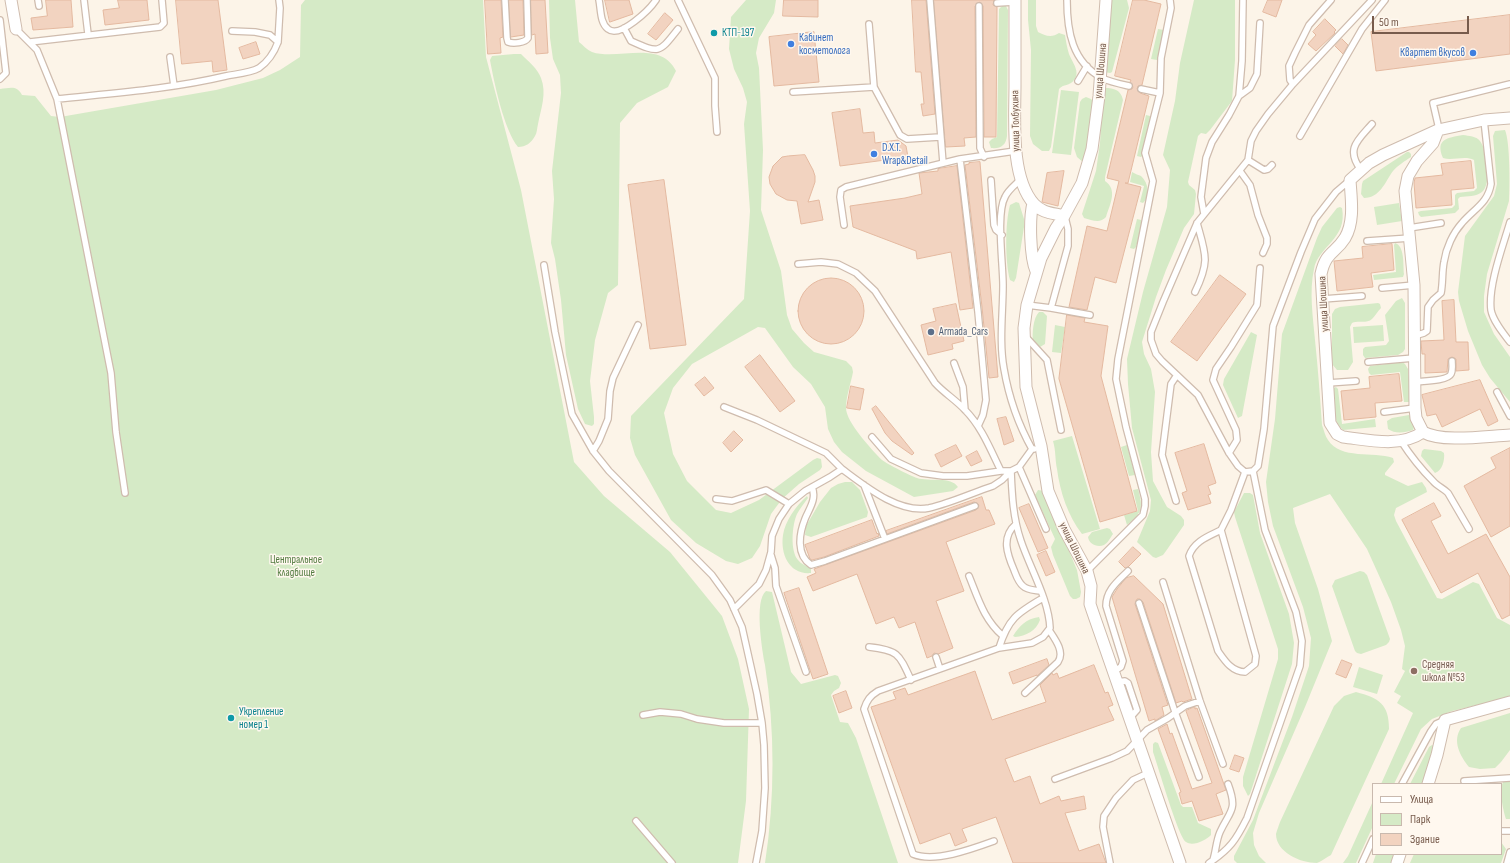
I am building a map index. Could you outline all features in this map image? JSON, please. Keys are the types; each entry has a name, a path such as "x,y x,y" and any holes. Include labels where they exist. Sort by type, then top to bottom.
{"street":[{"path":"11,0 16,29"},
{"name":"улица Шошина","path":"1106,0 1100,77 1092,149 1082,183 1048,244 1036,272 1027,305 1024,328 1026,387 1037,447 1048,491 1064,529 1087,571 1091,586 1090,604 1114,677 1180,863"},
{"name":"улица Толбухина","path":"1015,1 1015,152 1021,179 1033,203"},
{"path":"1350,180 1369,163 1383,155 1438,130 1484,120 1510,118"},
{"path":"1438,130 1433,143 1417,161 1408,176 1405,191 1414,285 1414,382 1416,418 1423,432 1432,436 1510,435"},
{"name":"улица Шошина","path":"1350,180 1351,221 1345,238 1327,256 1323,264 1321,274 1330,423 1337,434 1343,437 1379,441 1401,440 1423,432"},
{"path":"1033,203 1042,210 1064,216"},
{"name":"улица Шошина","path":"1033,203 1030,214 1036,272"},
{"path":"1428,783 1445,720 1474,710 1510,702"}],"lane":[{"path":"84,0 88,34"},
{"path":"30,42 88,34 160,27 164,23 162,0"},
{"path":"57,99 174,86 257,69 271,57 278,42 279,0"},
{"path":"505,0 507,38 508,42 512,43 525,42 528,38 527,0"},
{"path":"599,0 602,20 612,32 624,28 648,11 656,0"},
{"path":"678,0 715,78 717,132"},
{"path":"930,0 942,163"},
{"path":"1067,0 1068,24 1072,43 1078,56 1086,66 1100,77 1129,86"},
{"path":"1087,571 1143,515 1145,506 1145,499 1126,427 1116,378 1118,359 1153,181 1144,153 1160,92 1161,58 1167,35 1171,8 1170,0"},
{"path":"1204,214 1201,197 1206,158 1212,142 1230,115 1239,96 1242,61 1243,0"},
{"path":"1293,84 1290,80 1289,66 1295,53 1309,25 1332,0"},
{"path":"1245,472 1238,466 1229,453 1198,395 1156,354 1151,340 1151,332 1197,223 1248,160 1251,141 1256,131 1293,84 1372,0"},
{"path":"1300,136 1362,29 1385,0"},
{"path":"997,3 1015,1"},
{"path":"979,6 980,148 984,156"},
{"path":"0,20 6,73 0,79"},
{"path":"1239,96 1250,88 1257,74 1260,23"},
{"path":"869,24 874,87 900,135 907,139 940,137"},
{"path":"624,28 631,41 650,49 657,50 663,47 678,29"},
{"path":"16,29 37,50 57,99 111,373 116,432 125,493"},
{"path":"232,31 255,32 270,35 278,42"},
{"path":"170,57 174,86"},
{"path":"1078,81 1086,66"},
{"path":"1438,130 1433,103 1510,84"},
{"path":"793,92 874,87"},
{"path":"1141,88 1160,92"},
{"path":"1414,336 1424,333 1427,330 1428,307 1433,300 1442,293 1444,262 1448,247 1454,234 1462,223 1483,203 1490,193 1491,184 1484,120"},
{"path":"1361,170 1356,164 1353,156 1354,146 1372,124"},
{"path":"844,225 840,197 841,190 846,187 960,159 1015,152"},
{"path":"960,159 978,312 986,400 983,415 978,426"},
{"path":"1248,160 1264,170 1268,169 1272,165"},
{"path":"1240,171 1250,185 1258,215 1267,238 1267,244 1263,253"},
{"path":"724,407 757,420 826,453 863,485 903,507 917,509 928,508 993,486 1011,471 1019,467 1037,447 1023,433 1012,406 1004,368 1001,211 1004,198 1009,190 1021,179"},
{"path":"991,180 994,225 1002,235"},
{"path":"1245,472 1253,470 1258,466 1264,429 1273,326 1315,219 1336,192 1350,180"},
{"path":"1051,308 1068,246 1068,229 1064,216"},
{"path":"1510,222 1494,279 1491,311 1500,329 1510,342"},
{"path":"1195,292 1202,277 1206,255 1197,223"},
{"path":"1367,241 1410,233 1441,223"},
{"path":"798,264 821,262 838,264 856,273 875,291 935,383 945,394 965,410 978,426 1001,471"},
{"path":"544,265 555,332 572,414 593,451 609,471 712,574 730,600 742,627 762,723 765,788 762,831 756,863"},
{"path":"1229,453 1238,440 1236,430 1213,380 1216,369 1257,305 1260,268"},
{"path":"1382,288 1414,285"},
{"path":"1323,299 1362,296"},
{"path":"1027,305 1090,315"},
{"path":"593,451 599,441 608,418 610,390 613,378 638,325"},
{"path":"1024,336 1047,360 1061,430"},
{"path":"1368,362 1414,358"},
{"path":"1414,382 1445,379 1450,376 1452,361"},
{"path":"954,363 963,387 965,410"},
{"path":"1176,501 1162,456 1171,384 1177,375"},
{"path":"1328,383 1356,381"},
{"path":"1496,392 1510,416"},
{"path":"1384,412 1415,408"},
{"path":"872,437 891,459 921,473 943,476 967,476 1011,471"},
{"path":"1401,440 1410,455 1434,482 1448,493 1469,529"},
{"path":"1019,467 1046,529"},
{"path":"734,608 759,584 766,570 771,552 772,536 779,519 789,504 842,468"},
{"path":"1211,862 1226,851 1239,834 1247,818 1300,666 1302,641 1296,612 1265,530 1253,470"},
{"path":"916,863 864,709 870,696 878,691 999,648 1032,643 1044,637 1049,630 1050,619 1016,524 1011,471"},
{"path":"1221,530 1256,656 1255,664 1245,672 1235,670 1218,652 1189,556 1191,550 1201,540 1221,530 1232,510 1245,472"},
{"path":"863,485 885,539"},
{"path":"812,487 814,501 804,520 800,546 802,556 807,563 813,565 975,506"},
{"path":"716,499 732,501 766,490 789,504"},
{"path":"1016,524 1007,536 1007,555 1022,586 1040,591"},
{"path":"771,552 775,568 776,586 806,672"},
{"path":"1114,677 1123,661 1106,606 1106,597 1111,589 1128,571"},
{"path":"969,576 987,618 994,628 1003,636"},
{"path":"1163,582 1200,701 1223,764"},
{"path":"999,648 1009,623 1014,617 1025,608 1043,598"},
{"path":"1139,603 1175,712 1199,777"},
{"path":"1026,693 1061,658 1061,652 1056,640 1049,630"},
{"path":"869,647 886,649 900,657 911,680"},
{"path":"936,657 940,669"},
{"path":"1055,779 1127,751 1147,730 1185,706 1200,701"},
{"path":"643,715 660,712 681,714 697,720 724,723 762,723"},
{"path":"1403,783 1430,731 1436,724 1445,720"},
{"path":"1110,863 1103,826 1104,816 1116,798 1133,780 1148,773"},
{"path":"1464,781 1510,778"},
{"path":"1211,862 1220,832 1232,810 1233,797 1228,784"},
{"path":"636,821 672,863"},
{"path":"913,854 917,857 930,861 941,860 994,841"},
{"path":"1362,863 1372,841"},
{"path":"1507,863 1510,852"}],"green space":[{"name":"Центральное кладбище","path":"305,0 483,0 486,57 521,190 574,462 604,496 670,552 722,616 738,659 749,709 746,801 738,863 0,863 0,89 15,88 22,95 35,96 51,116 60,117 216,90 263,78 280,70 300,57 301,5"},
{"path":"549,0 575,0 579,42 590,51 602,54 649,53 660,56 669,61 676,71 668,87 637,103 620,123 618,285 608,293 595,340 590,381 594,417 594,424 592,426 585,424 578,409 566,355 561,300 551,243 554,199 552,171 561,93 560,75 553,59 550,38"},
{"path":"746,0 776,0 774,13 759,38 756,53 759,68 763,150 761,210 781,271 787,315 792,329 814,352 846,361 852,367 853,372 846,403 847,414 860,436 882,460 917,478 945,480 955,484 958,487 953,491 914,497 866,471 842,452 834,442 828,429 825,407 811,384 793,367 765,328 758,327 692,364 673,388 664,413 673,454 687,481 716,510 731,513 759,500 813,460 817,458 821,459 822,467 820,470 799,484 782,499 771,514 760,546 752,558 738,564 726,561 696,543 671,520 635,455 630,438 631,416 744,299 750,211 744,124 747,102 743,88 734,69 729,49 731,17"},
{"path":"1028,0 1036,0 1036,26 1038,32 1048,36 1054,36 1059,33 1065,35 1069,54 1077,74 1072,82 1062,86 1059,89 1051,147 1049,151 1042,151 1033,144 1030,136 1031,50"},
{"path":"1102,0 1127,0 1129,8 1112,72 1110,73 1104,72"},
{"path":"1194,0 1235,0 1235,60 1232,101 1210,130 1206,134 1201,133 1198,136 1188,182 1189,185 1195,190 1196,194 1194,214 1184,228 1166,270 1142,342 1144,354 1151,369 1155,392 1151,452 1153,481 1167,507 1181,516 1184,520 1184,525 1166,551 1163,555 1156,558 1137,542 1150,511 1151,500 1132,428 1127,359 1143,292 1167,207 1170,170 1163,155 1175,101 1180,63"},
{"path":"1002,6 1006,6 1008,10 1007,136 1002,146 998,148 991,148 989,142 997,137 999,9"},
{"path":"1158,29 1164,30 1157,60 1151,59"},
{"path":"521,54 535,68 540,75 543,84 543,101 536,135 528,144 518,147 504,118 490,60 492,56"},
{"path":"1105,88 1117,90 1121,94 1123,100 1105,177 1105,181 1111,189 1112,198 1106,217 1096,221 1084,218 1082,214 1096,171 1100,143 1103,91"},
{"path":"1061,90 1079,92 1071,155 1052,153"},
{"path":"1086,97 1093,101 1091,124 1084,163 1077,157 1074,148 1080,102"},
{"path":"1146,115 1150,116 1151,119 1143,155 1141,157 1137,156"},
{"path":"1505,130 1509,154 1509,201 1487,274 1484,296 1484,312 1494,334 1510,357 1510,402 1490,378 1482,365 1468,331 1459,301 1458,292 1465,236 1494,196 1497,184 1493,136 1495,131"},
{"path":"1463,135 1476,138 1483,145 1488,175 1485,188 1477,195 1460,197 1458,199 1459,209 1455,213 1421,217 1418,212 1452,208 1455,205 1455,195 1457,193 1474,191 1477,188 1474,160 1467,158 1447,159 1443,158 1441,152 1440,147 1444,140"},
{"path":"1407,152 1411,154 1411,157 1393,171 1382,189 1370,197 1364,198 1361,194 1363,181"},
{"path":"1132,172 1141,176 1146,182 1148,194 1143,203 1140,202 1144,186 1130,182"},
{"path":"1016,202 1019,203 1024,219 1024,227 1016,278 1014,282 1010,280 1008,272 1006,232 1010,205"},
{"path":"1399,203 1402,221 1377,225 1374,207"},
{"path":"1337,208 1342,208 1343,219 1341,227 1337,235 1317,261 1314,269 1312,287 1312,313 1322,425 1326,437 1334,446 1349,453 1393,458 1394,462 1385,475 1408,486 1422,482 1427,492 1396,508 1394,515 1396,521 1437,598 1442,599 1473,582 1479,584 1497,618 1510,625 1510,697 1452,711 1432,719 1421,729 1394,783 1381,783 1413,713 1397,703 1401,696 1394,692 1405,671 1402,669 1405,646 1401,630 1391,602 1367,549 1330,494 1293,508 1295,523 1318,589 1332,641 1259,813 1253,833 1254,845 1259,856 1266,863 1237,863 1234,860 1234,856 1253,820 1292,717 1309,666 1311,638 1303,607 1273,526 1266,482 1275,419 1282,334 1317,238 1322,227"},
{"path":"1137,219 1141,220 1143,223 1136,247 1134,249 1130,248"},
{"path":"1395,243 1402,252 1403,277 1374,280 1373,275 1396,272"},
{"path":"1402,298 1405,303 1405,349 1398,355 1365,358 1363,355 1363,349 1365,347 1386,345 1389,341 1385,315 1396,301"},
{"path":"1380,304 1381,308 1372,319 1352,323 1350,327 1353,362 1348,370 1337,370 1332,364 1332,314 1335,309 1340,307"},
{"path":"1039,312 1043,312 1047,316 1045,344 1040,347 1033,342 1034,322"},
{"path":"1055,325 1065,327 1061,353 1052,352"},
{"path":"1383,325 1384,341 1354,343 1353,327"},
{"path":"1251,332 1257,335 1242,416 1238,418 1223,385 1224,379"},
{"path":"1402,362 1408,369 1411,402 1404,402 1400,372 1371,375 1368,369 1370,366"},
{"path":"1336,387 1338,389 1342,424 1375,419 1376,427 1343,430 1339,426 1335,417 1333,406 1332,389"},
{"path":"1409,415 1413,418 1415,424 1413,430 1406,432 1394,432 1388,429 1387,421 1392,418"},
{"path":"1072,436 1100,529 1082,534 1069,512 1063,495 1058,478 1053,441"},
{"path":"1127,445 1135,475 1129,476 1121,447"},
{"path":"1424,449 1441,451 1444,453 1442,465 1440,470 1437,472 1435,473 1421,456"},
{"path":"845,482 852,482 860,490 868,512 867,517 811,537 805,535 806,526 820,502 831,488"},
{"path":"1138,489 1141,501 1139,513 1127,525 1124,515 1138,511 1133,490"},
{"path":"1038,490 1044,491 1077,570 1081,592 1080,597 1076,599 1073,599 1070,596 1053,555 1051,547 1055,539 1035,495"},
{"path":"1244,493 1250,493 1253,495 1260,533 1289,614 1294,643 1292,664 1250,794 1248,796 1243,786 1243,777 1278,659 1278,649 1235,517 1234,512"},
{"path":"807,496 808,498 795,519 793,544 795,556 802,564 811,568 811,573 797,571 792,567 785,556 782,542 786,524 795,509"},
{"path":"1107,528 1110,529 1113,534 1108,542 1101,546 1096,546 1090,542 1088,537 1092,532"},
{"path":"1360,571 1367,575 1390,639 1386,645 1361,654 1355,651 1332,586 1335,580"},
{"path":"766,591 772,592 791,672 801,684 835,675 838,676 841,683 839,688 831,695 840,722 848,723 856,738 898,863 765,863 771,814 772,789 771,714 760,626 760,604 762,596"},
{"path":"1039,617 1040,620 1033,630 1027,634 1015,637 1013,636 1024,623 1030,619"},
{"path":"1359,667 1383,675 1377,694 1353,687"},
{"path":"1356,692 1371,697 1381,703 1385,708 1389,720 1389,729 1331,855 1317,863 1297,859 1284,851 1277,840 1276,834 1280,822 1334,706 1344,696"},
{"path":"1510,713 1510,750 1501,762 1495,768 1480,769 1469,767 1458,748 1457,738 1461,728"},
{"path":"1155,742 1158,743 1181,805 1183,807 1192,807 1198,823 1211,829 1211,835 1203,841 1192,844 1186,842 1182,837 1173,815 1153,752 1153,744"},
{"path":"1432,745 1434,746 1422,783 1411,783 1429,747"},
{"path":"1504,781 1510,781 1510,819 1506,819 1502,805 1502,784"},
{"path":"1372,803 1372,828 1356,863 1343,863 1348,856"},
{"path":"1502,843 1506,849 1501,863 1410,863 1414,855 1502,855"},
{"path":"1376,855 1395,855 1391,863 1373,863"}],"building":[{"path":"46,0 71,0 73,27 33,30 31,18 47,16"},
{"path":"118,0 147,0 149,20 105,25 103,10 119,8"},
{"path":"176,0 218,0 227,70 213,72 212,61 182,64"},
{"path":"485,0 501,0 503,37 500,38 501,53 488,54"},
{"path":"509,0 523,0 524,35 511,37"},
{"path":"531,0 545,0 548,53 536,54 535,34 532,35"},
{"path":"605,0 629,0 633,14 610,22"},
{"path":"784,0 818,0 818,17 783,16"},
{"path":"912,0 926,0 935,114 923,116 921,104 924,104 921,72 916,72"},
{"path":"934,0 994,0 993,5 997,7 996,137 984,137 983,6 979,2 975,6 976,137 964,138 965,146 946,147"},
{"path":"1133,0 1144,0 1161,4 1142,85 1138,86 1137,89 1140,93 1149,96 1128,183 1125,183 1141,187 1116,283 1095,277 1087,310 1069,307 1087,226 1107,231 1119,181 1107,178 1128,90 1132,89 1133,87 1130,82 1131,80 1115,76"},
{"path":"1268,0 1282,0 1276,17 1263,12"},
{"path":"665,13 673,20 656,40 648,34"},
{"path":"1510,15 1510,54 1376,71 1371,32"},
{"path":"1325,19 1336,30 1334,32 1335,33 1316,51 1308,44 1316,35 1313,32"},
{"path":"814,32 819,82 774,86 769,37"},
{"path":"1342,39 1348,45 1343,54 1335,46"},
{"path":"256,42 260,54 243,59 239,48"},
{"path":"860,109 863,133 874,132 875,143 898,140 906,146 908,157 840,166 832,113"},
{"path":"805,155 815,176 815,182 808,202 819,200 823,220 801,224 797,201 787,200 776,194 770,184 769,177 773,166 782,157"},
{"path":"1471,161 1474,188 1451,190 1452,205 1416,208 1415,178 1443,175 1441,164"},
{"path":"980,162 998,377 989,378 965,165"},
{"path":"957,166 973,308 960,310 951,252 917,259 916,251 853,227 850,206 922,194 919,173 938,171 938,169"},
{"path":"1064,171 1058,206 1042,202 1047,173"},
{"path":"664,180 686,345 650,349 628,185"},
{"path":"1392,244 1394,270 1371,273 1373,287 1337,291 1334,261 1363,258 1362,247"},
{"path":"1220,275 1246,294 1197,361 1171,342"},
{"path":"831,278 844,281 854,288 861,298 864,311 861,324 854,334 844,341 831,344 818,341 808,334 801,324 798,311 801,298 808,288 818,281"},
{"path":"1454,300 1456,342 1468,342 1469,370 1456,371 1456,359 1452,357 1448,359 1447,372 1425,373 1425,354 1422,354 1421,341 1444,340 1442,301"},
{"path":"956,304 964,341 952,344 953,349 928,355 921,325 936,321 933,309"},
{"path":"1067,315 1085,318 1084,322 1108,326 1101,376 1137,511 1100,522 1059,379"},
{"path":"760,355 795,401 780,412 745,367"},
{"path":"1399,374 1402,401 1375,403 1376,417 1344,420 1341,391 1370,388 1369,377"},
{"path":"705,377 714,388 704,396 695,385"},
{"path":"1480,380 1498,421 1488,426 1480,409 1442,427 1436,414 1427,416 1422,395"},
{"path":"851,386 864,389 860,410 847,408"},
{"path":"876,406 914,453 912,455 892,441 885,433 872,409"},
{"path":"1006,417 1014,441 1004,445 997,419"},
{"path":"734,431 743,440 731,452 723,443"},
{"path":"1204,444 1216,483 1208,486 1211,494 1208,495 1211,503 1188,510 1182,493 1187,491 1175,453"},
{"path":"956,445 962,456 941,467 935,455"},
{"path":"1510,448 1510,526 1491,537 1464,486 1496,468 1491,458"},
{"path":"977,451 982,461 971,466 966,457"},
{"path":"982,497 986,510 989,510 995,524 946,542 964,591 936,601 953,648 938,654 934,653 932,656 927,658 915,622 899,628 894,617 876,624 857,574 813,591 807,577 816,573 814,569 976,510 979,505 974,502 887,534 886,531"},
{"path":"1434,503 1441,516 1431,521 1448,554 1486,534 1510,577 1510,615 1502,619 1478,573 1441,593 1402,520"},
{"path":"1029,504 1048,548 1038,552 1019,508"},
{"path":"872,520 879,536 824,557 812,560 810,559 805,545"},
{"path":"1133,547 1141,554 1128,567 1125,568 1119,562"},
{"path":"1046,551 1055,572 1046,576 1037,555"},
{"path":"1134,576 1163,604 1192,699 1176,703 1143,602 1140,599 1137,599 1135,604 1168,705 1162,707 1164,715 1155,721 1155,719 1149,721 1112,597 1126,578"},
{"path":"799,588 828,674 813,679 784,593"},
{"path":"1047,659 1049,665 1037,676 1013,684 1009,673"},
{"path":"1342,660 1352,664 1346,678 1336,674"},
{"path":"1094,665 1105,693 1108,692 1113,705 1108,707 1114,720 1005,759 1014,782 1030,776 1040,804 1059,796 1061,801 1084,796 1086,809 1065,813 1079,851 1099,844 1106,863 1013,863 996,817 962,829 967,841 955,846 950,833 920,844 871,707 896,699 893,692 905,688 908,695 975,671 992,720 1046,702 1040,685 1052,673 1053,675 1057,673 1059,678"},
{"path":"846,691 852,708 839,713 833,696"},
{"path":"1195,707 1195,709 1197,708 1226,790 1216,794 1223,814 1199,821 1192,801 1182,804 1179,793 1181,792 1158,729 1167,724 1170,734 1172,733 1192,789 1212,783 1186,711"},
{"path":"1235,755 1244,758 1239,772 1230,769"}],"place":[{"name":"КТП-197","path":"714,33"},
{"name":"Кабинет косметолога","path":"791,44"},
{"name":"Квартет вкусов","path":"1473,53"},
{"name":"D.X.T. Wrap&Detail","path":"874,154"},
{"name":"Armada_Cars","path":"931,332"},
{"name":"Средняя школа №53","path":"1414,671"},
{"name":"Укрепление номер 1","path":"231,718"}]}
